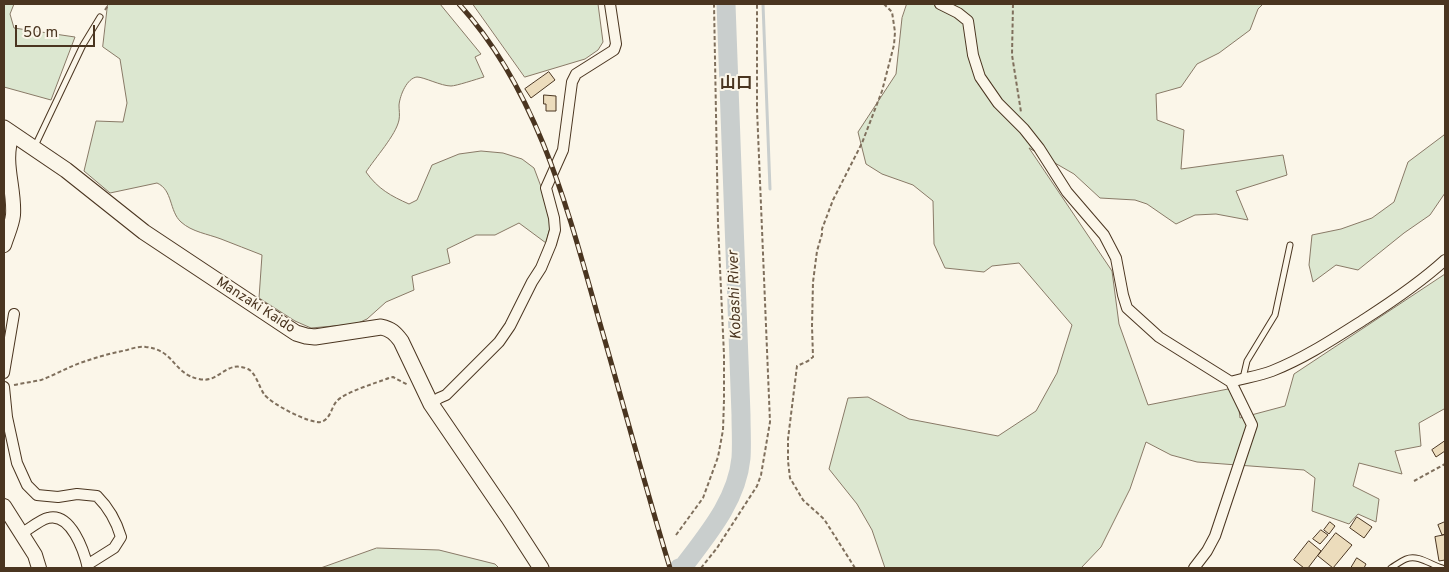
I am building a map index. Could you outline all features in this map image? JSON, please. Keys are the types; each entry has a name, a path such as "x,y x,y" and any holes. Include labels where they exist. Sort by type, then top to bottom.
{"main road":[{"name":"Manzaki Kaido","path":"8,131 66,170 144,232 296,333 315,337 373,327 388,328 394,332 401,341 427,397 541,568"}],"street":[{"path":"427,397 439,398 446,396 499,342 510,326 541,268 555,230 554,218 546,188 564,150 572,82 576,74 614,50 616,44 610,4"},
{"path":"940,4 958,13 968,21 973,55 980,77 998,103 1024,129 1067,192 1104,235 1116,258 1127,308 1159,337 1231,382 1252,425 1215,536 1207,551 1194,568"},
{"path":"4,245 12,216 8,131"},
{"path":"1231,382 1270,371 1334,340 1390,303 1445,260"},
{"path":"4,373 14,314"},
{"path":"8,386 7,417 17,463 27,485 37,495 58,497 77,494 98,496 108,507 118,524 121,537 114,548 87,566 75,535 62,519 47,518 22,534"},
{"path":"4,506 34,555 38,568"}],"lane":[{"path":"33,148 83,45 100,17"},
{"path":"1242,378 1248,361 1275,315 1290,245"},
{"path":"1391,568 1410,558 1422,560 1442,568"}],"path":[{"path":"676,535 704,498 718,457 722,430 724,355 718,224 714,4"},
{"path":"701,568 717,548 757,486 761,475 770,422 757,108 757,4"},
{"path":"855,568 824,519 803,500 790,478 788,438 797,366 813,357 813,282 822,229 833,200 865,134 882,90 894,45 895,32 892,12 884,4"},
{"path":"1013,4 1012,55 1024,129"},
{"path":"8,386 40,380 82,362 143,346 159,349 169,356 182,372 198,380 215,378 227,368 248,369 254,374 264,394 270,400 314,422 321,422 327,419 337,401 344,395 389,378 402,380 427,397"},
{"path":"1414,480 1445,464"}],"green space":[{"path":"4,4 14,4 10,14 14,28 75,37 51,100 4,87"},
{"path":"108,4 440,4 481,54 475,57 484,77 451,86 442,85 420,77 410,80 401,97 397,126 366,172 385,191 409,204 417,200 432,165 459,154 481,151 503,153 522,159 534,168 549,208 551,224 546,243 519,223 495,235 476,235 447,249 450,263 412,276 414,290 386,302 367,319 356,324 311,328 295,321 259,298 262,255 185,225 174,212 166,190 157,183 110,193 84,171 96,121 123,122 127,103 120,59 103,47"},
{"path":"473,4 598,4 603,42 598,50 585,59 525,77"},
{"path":"907,4 1263,4 1258,9 1250,30 1219,53 1197,64 1181,87 1156,94 1157,120 1184,130 1181,169 1283,155 1287,175 1236,191 1248,220 1216,214 1195,215 1176,224 1147,204 1135,200 1100,198 1074,174 1029,148 1112,271 1119,324 1148,405 1228,389 1237,393 1240,418 1285,406 1294,374 1445,274 1445,410 1419,423 1421,446 1395,451 1402,474 1359,463 1353,486 1379,499 1376,522 1358,514 1349,524 1312,511 1315,478 1304,470 1197,462 1171,455 1146,442 1130,489 1101,547 1081,568 885,568 872,530 857,504 829,469 848,398 868,397 909,419 998,436 1036,411 1057,373 1072,325 1019,263 992,266 984,272 945,268 934,244 933,201 913,185 882,174 866,164 858,132 896,74 902,18"},
{"path":"1445,132 1445,193 1430,215 1358,270 1336,265 1313,282 1309,265 1312,235 1341,229 1372,218 1394,202 1408,162 1444,135"},
{"path":"377,548 439,550 495,564 499,568 321,568"}],"building":[{"path":"549,72 555,80 531,98 525,89"},
{"path":"544,95 556,96 556,111 546,111"},
{"path":"1445,441 1445,451 1436,457 1432,450"},
{"path":"1357,517 1372,527 1364,538 1350,528"},
{"path":"1330,522 1335,526 1329,534 1324,530"},
{"path":"1445,522 1445,534 1442,535 1438,525"},
{"path":"1321,530 1328,535 1320,544 1313,539"},
{"path":"1336,533 1352,545 1333,568 1318,556"},
{"path":"1445,535 1445,560 1439,561 1435,537"},
{"path":"1309,541 1321,551 1308,568 1304,568 1294,560"},
{"path":"1357,558 1366,564 1364,568 1351,568"}],"waterway":[{"name":"Kobashi River","path":"679,568 683,567 720,516 734,488 741,458 726,4"},
{"path":"763,4 770,189"}],"railway":[{"path":"459,4 486,38 510,75 530,113 547,153 575,236 670,568"}],"district":[{"name":"山口","path":"736,85"}]}
